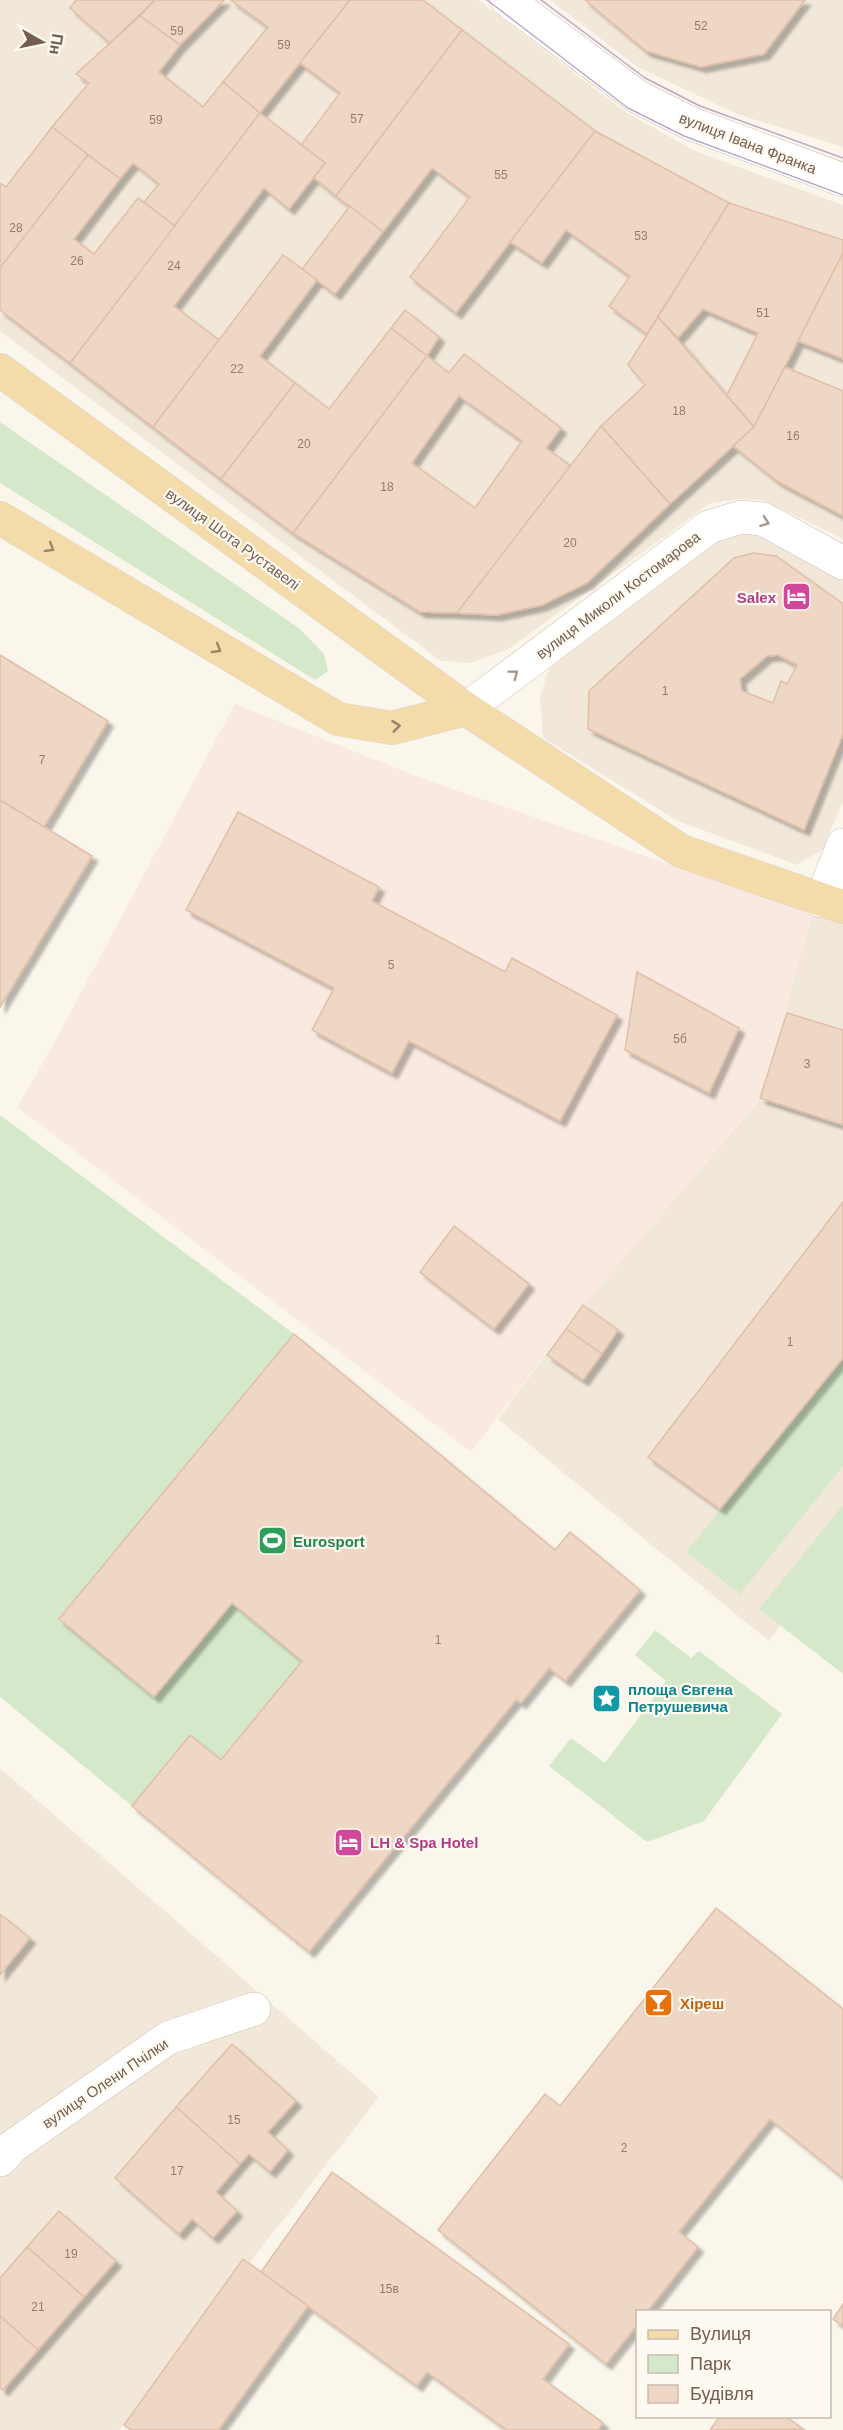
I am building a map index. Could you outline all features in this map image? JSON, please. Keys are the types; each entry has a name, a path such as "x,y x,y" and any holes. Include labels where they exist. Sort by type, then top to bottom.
{"main road":[{"name":"вулиця Шота Руставелі","path":"0,369 466,709 681,851 832,904"},
{"path":"0,518 338,719 392,728 466,709"}],"street":[{"name":"вулиця Івана Франка","path":"507,0 638,97 692,124 843,180"},
{"name":"вулиця Миколи Костомарова","path":"466,709 709,527 741,517 763,519 843,563"},
{"path":"832,904 843,845"},
{"name":"вулиця Олени Пчілки","path":"4,2147 168,2038 254,2009"}],"shaded area":[{"path":"0,0 478,0 627,113 695,151 843,205 843,539 763,500 740,499 711,503 507,650 470,663 441,661 0,331"},
{"path":"550,0 843,0 843,147 737,114 638,67"},
{"path":"763,529 843,577 843,801 823,849 797,865 678,821 543,738 540,696 549,669 699,544"},
{"path":"235,704 424,779 812,914 760,1098 583,1305 471,1452 17,1107 51,1049"},
{"path":"812,914 843,924 843,1543 769,1641 498,1419 583,1305 760,1099"},
{"path":"0,1768 379,2097 119,2430 0,2430"}],"green space":[{"path":"0,422 300,629 324,654 328,671 315,680 0,483"},
{"name":"Eurosport","path":"0,1115 294,1334 554,1550 570,1532 640,1590 565,1681 549,1668 521,1703 516,1700 309,1952 0,1697"},
{"path":"843,1359 843,1466 740,1594 686,1552"},
{"path":"843,1505 843,1674 759,1609"},
{"path":"655,1630 691,1658 699,1651 782,1714 704,1821 647,1842 549,1766 571,1738 605,1763 666,1681 635,1655"}],"building":[{"path":"76,0 155,0 110,43 70,8"},
{"path":"155,0 224,0 180,45 140,16"},
{"path":"231,0 350,0 260,113 223,82 268,27"},
{"path":"350,0 423,0 462,30 336,196 314,178 325,163 301,145 340,93 300,63"},
{"path":"585,0 805,0 764,54 701,67 646,51"},
{"path":"140,16 180,45 159,72 203,107 223,82 260,113 175,226 144,202 159,184 133,163 120,179 52,127 89,83 76,74"},
{"path":"462,30 595,131 456,313 410,277 470,197 432,168 383,232 336,196"},
{"path":"260,113 325,163 289,209 264,188 174,306 219,340 153,427 70,363"},
{"path":"52,127 88,155 0,268 0,183 6,187"},
{"path":"595,131 729,203 647,334 609,306 630,276 566,230 542,263 510,242"},
{"path":"88,155 120,179 74,239 94,254 138,198 175,226 70,363 0,310 0,268"},
{"path":"729,203 843,240 843,253 754,427 727,395 758,333 703,309 678,338 658,317"},
{"path":"350,206 383,232 335,294 302,269"},
{"path":"843,253 843,359 798,341"},
{"path":"283,255 317,280 260,356 295,383 221,479 153,427"},
{"path":"405,310 439,337 427,356 391,328"},
{"path":"658,317 754,427 670,504 601,426 645,385 628,365"},
{"path":"391,328 427,356 293,533 221,479 295,383 329,409"},
{"path":"464,354 561,428 546,448 571,466 457,613 420,612 293,533 427,356 449,373","holes":["459,396 522,441 475,508 412,463"]},
{"path":"785,367 843,391 843,516 777,481 733,446 754,427"},
{"path":"601,426 670,504 587,583 542,605 497,615 457,613"},
{"path":"753,553 776,556 843,604 843,734 804,830 588,729 589,691 734,558","holes":["778,655 797,665 787,684 781,681 773,703 742,691 740,679 767,656"]},
{"path":"0,655 108,721 44,827 0,800"},
{"path":"0,800 92,856 0,1007"},
{"path":"238,812 379,887 372,901 505,972 512,958 617,1015 560,1121 409,1041 392,1073 312,1030 334,988 186,910"},
{"path":"637,972 739,1028 709,1093 625,1050"},
{"path":"787,1013 843,1030 843,1125 760,1098"},
{"path":"843,1202 843,1358 720,1509 648,1457"},
{"path":"454,1226 529,1284 494,1329 420,1272"},
{"path":"583,1305 618,1330 602,1354 566,1329"},
{"path":"566,1329 602,1354 583,1380 547,1355"},
{"path":"294,1334 555,1550 570,1532 640,1590 565,1681 549,1668 521,1703 516,1700 309,1952 132,1806 190,1735 221,1760 302,1661 232,1603 154,1697 59,1619"},
{"path":"716,1908 843,2009 843,2178 770,2119 679,2232 698,2247 649,2310 636,2310 636,2326 606,2364 438,2230 545,2094 560,2106"},
{"path":"0,1914 30,1938 0,1975"},
{"path":"232,2044 296,2101 268,2132 288,2150 270,2172 249,2154 240,2164 176,2107"},
{"path":"176,2107 240,2164 216,2192 237,2211 213,2238 192,2219 179,2234 115,2178"},
{"path":"332,2172 569,2344 543,2379 603,2423 598,2430 507,2430 427,2372 417,2386 261,2272"},
{"path":"59,2211 116,2261 84,2297 27,2247"},
{"path":"27,2247 84,2297 38,2350 0,2316 0,2278"},
{"path":"243,2259 308,2306 218,2430 131,2430 124,2425"},
{"path":"843,2304 843,2326 833,2319"},
{"path":"0,2316 38,2350 3,2390 0,2388"},
{"path":"719,2418 788,2418 803,2429 710,2430"}],"tram line":[{"path":"487,0 628,108 684,136 843,195"},
{"path":"541,0 645,78 700,106 843,158"}],"place":[{"name":"Salex","path":"797,597"},
{"name":"Eurosport","path":"272,1541"},
{"name":"площа Євгена Петрушевича","path":"607,1698"},
{"name":"LH & Spa Hotel","path":"349,1842"},
{"name":"Хіреш","path":"659,2003"}]}
